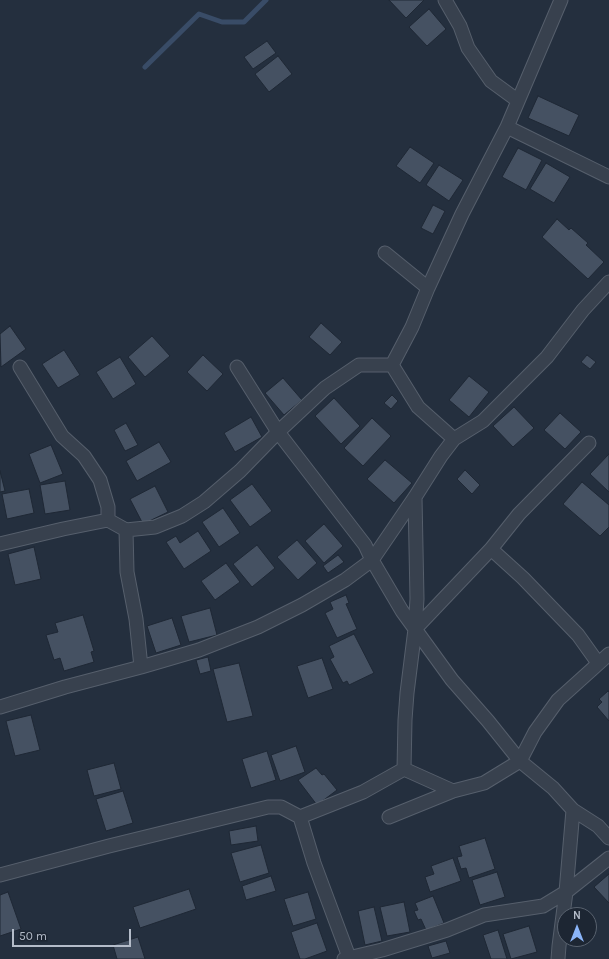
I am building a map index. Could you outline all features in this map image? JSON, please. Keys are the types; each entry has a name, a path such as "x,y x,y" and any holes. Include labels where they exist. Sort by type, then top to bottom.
{"street":[{"path":"445,0 460,26 468,48 491,81 517,100"},
{"path":"392,365 412,327 462,214 506,127 562,0"},
{"path":"506,127 609,177"},
{"path":"386,253 428,288"},
{"path":"0,707 65,687 199,650 258,627 302,605 345,580 372,560 441,456 454,439 483,420 547,357 583,310 609,282"},
{"path":"0,544 108,520 126,530 155,527 182,516 204,502 240,471 278,432 325,388 359,365 392,365"},
{"path":"392,365 418,407 454,439"},
{"path":"20,367 62,436 84,456 100,480 108,507 108,520"},
{"path":"236,367 278,432 365,545 372,560 402,610 452,680 488,721 520,762 553,788 573,810 598,826 609,838"},
{"path":"415,629 491,549 519,514 589,443"},
{"path":"404,769 407,693 417,599 415,497"},
{"path":"126,530 127,572 136,619 141,667"},
{"path":"491,549 523,578 578,635 598,663"},
{"path":"389,817 453,791 484,783 520,762 535,732 558,700 609,654"},
{"path":"404,769 453,791"},
{"path":"300,817 363,792 404,769"},
{"path":"0,875 109,846 268,807 281,807 300,817 346,958 382,950 447,930 484,915 543,906 566,892 609,858"},
{"path":"558,959 566,892 573,810"}],"building":[{"path":"389,0 424,0 406,18"},
{"path":"429,9 446,29 427,46 409,27"},
{"path":"267,41 276,53 253,69 244,57"},
{"path":"278,56 292,74 269,92 255,74"},
{"path":"538,96 579,115 569,136 528,118"},
{"path":"410,147 434,163 420,183 396,166"},
{"path":"518,148 542,160 526,190 502,177"},
{"path":"546,163 570,177 554,203 530,189"},
{"path":"439,165 463,180 449,201 426,185"},
{"path":"433,205 445,211 433,234 421,228"},
{"path":"557,219 569,230 571,228 588,243 586,245 604,262 588,279 542,237"},
{"path":"321,323 342,342 330,355 309,337"},
{"path":"10,326 26,349 1,367 0,334"},
{"path":"152,336 170,356 145,377 128,357"},
{"path":"64,350 80,375 58,388 42,364"},
{"path":"203,355 223,374 207,391 187,372"},
{"path":"587,355 596,362 590,369 581,362"},
{"path":"120,357 136,384 113,399 96,372"},
{"path":"469,376 489,392 469,417 449,400"},
{"path":"283,378 302,400 284,415 265,393"},
{"path":"392,395 398,401 391,409 384,403"},
{"path":"334,398 360,426 341,444 315,416"},
{"path":"514,407 534,428 513,447 493,426"},
{"path":"560,413 581,432 565,449 544,430"},
{"path":"251,417 262,437 235,452 224,433"},
{"path":"372,418 391,436 363,466 344,448"},
{"path":"126,423 138,445 125,451 114,430"},
{"path":"159,442 171,462 137,481 126,461"},
{"path":"51,445 63,474 40,483 29,454"},
{"path":"609,454 609,492 590,474"},
{"path":"385,460 412,483 394,503 367,479"},
{"path":"465,470 480,485 472,494 457,479"},
{"path":"0,471 5,491 0,492"},
{"path":"65,481 70,510 45,514 40,485"},
{"path":"582,482 609,505 609,527 600,536 563,504"},
{"path":"252,484 272,511 250,527 230,500"},
{"path":"155,486 168,512 143,524 130,499"},
{"path":"29,489 34,513 7,519 2,494"},
{"path":"223,508 240,533 219,547 202,522"},
{"path":"324,524 343,546 324,563 305,541"},
{"path":"198,531 211,551 184,569 166,542 176,536 180,543"},
{"path":"297,540 317,563 298,580 277,557"},
{"path":"257,545 275,568 252,587 233,564"},
{"path":"34,547 41,579 15,585 8,554"},
{"path":"338,555 344,562 328,573 323,566"},
{"path":"226,563 240,582 215,600 201,581"},
{"path":"346,595 349,603 346,604 357,629 337,638 325,613 333,609 330,602"},
{"path":"210,608 217,635 189,642 181,616"},
{"path":"83,615 94,651 91,652 94,662 64,671 60,658 54,660 46,635 58,632 55,623"},
{"path":"172,618 181,645 156,653 147,626"},
{"path":"354,634 374,673 349,685 347,681 343,683 330,659 334,657 329,646"},
{"path":"208,657 211,671 200,674 196,660"},
{"path":"322,658 333,689 308,698 297,666"},
{"path":"239,663 253,716 227,722 213,669"},
{"path":"608,691 609,721 597,707 602,702 599,699"},
{"path":"31,715 40,750 15,756 6,721"},
{"path":"296,746 305,772 280,781 271,755"},
{"path":"267,751 276,780 251,788 242,759"},
{"path":"114,763 121,789 94,796 87,770"},
{"path":"316,768 322,775 324,774 337,790 317,805 298,780"},
{"path":"123,791 133,823 106,831 96,799"},
{"path":"256,826 258,841 231,845 229,831"},
{"path":"485,838 495,869 469,878 466,868 461,869 457,857 462,856 459,846"},
{"path":"261,845 269,873 240,882 231,853"},
{"path":"453,858 461,881 430,892 425,877 434,874 431,866"},
{"path":"497,872 505,897 480,905 472,880"},
{"path":"609,874 609,903 594,887"},
{"path":"271,876 276,891 246,900 242,886"},
{"path":"189,889 196,909 140,928 133,907"},
{"path":"8,892 21,929 0,936 0,895"},
{"path":"308,892 316,919 293,926 284,899"},
{"path":"433,896 444,923 426,930 421,919 418,920 414,911 418,910 415,903"},
{"path":"404,902 410,932 387,936 380,907"},
{"path":"374,907 382,941 365,945 358,911"},
{"path":"317,923 327,951 305,959 300,959 291,932"},
{"path":"529,926 537,952 511,959 503,934"},
{"path":"498,930 507,959 491,959 483,935"},
{"path":"138,937 145,959 117,959 113,945"},
{"path":"446,941 450,953 432,958 428,946"}],"waterway":[{"path":"145,67 199,14 222,22 244,22 266,0"}]}
